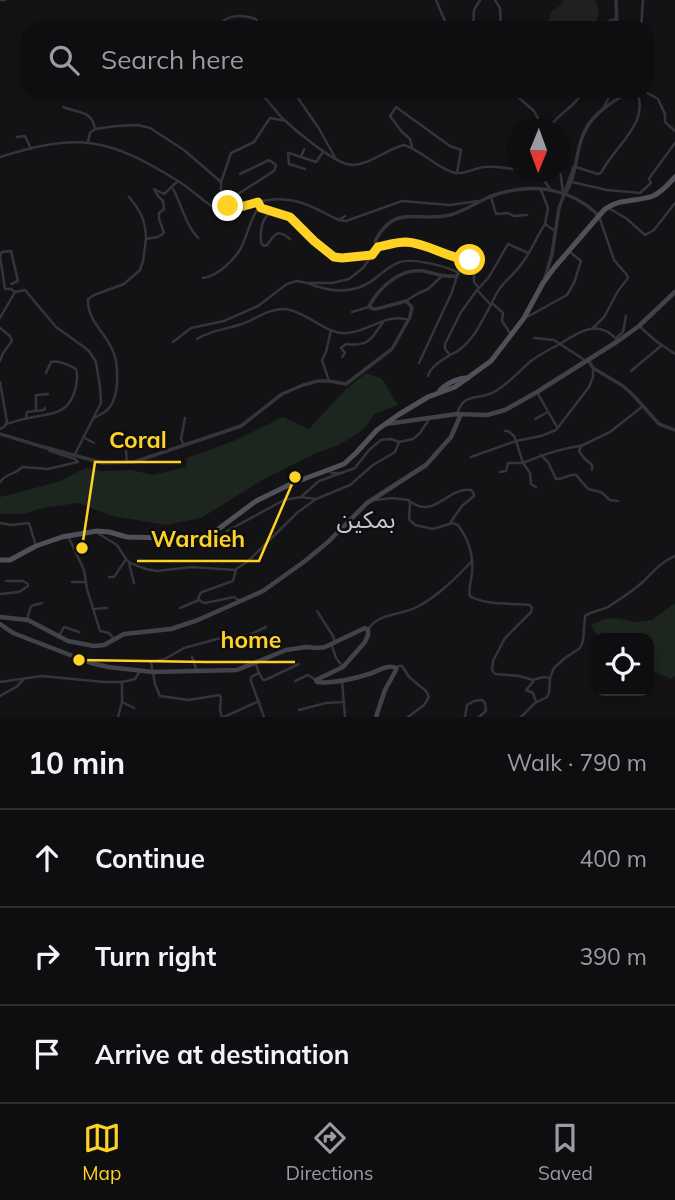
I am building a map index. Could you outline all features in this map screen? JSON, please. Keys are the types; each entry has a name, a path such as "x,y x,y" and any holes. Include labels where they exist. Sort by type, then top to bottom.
{"main road":[{"path":"0,560 10,559 36,546 68,536 97,531 127,537 190,541 197,539 217,530 259,499 350,459 385,424 442,388 468,378 491,361 523,318 543,283 607,207 622,201 654,195 666,188 675,177"},
{"path":"385,424 459,414 497,413 537,393 639,326 675,292"},
{"path":"0,617 27,620 73,642 94,646 104,645 130,633 158,632 180,627 263,591 328,542 360,509 426,465 451,437 459,414"},
{"path":"0,624 13,633 91,663 153,672 237,670 286,650 317,648 334,643 363,628 368,630 365,642 343,667 316,680"},
{"path":"316,680 322,683 342,681 390,666 396,668 376,717"}],"street":[{"path":"436,0 445,21"},
{"path":"473,21 474,10 480,0"},
{"path":"495,0 500,8 500,21"},
{"path":"616,0 619,21"},
{"path":"641,21 642,0"},
{"path":"224,21 236,16 257,21"},
{"path":"654,97 658,99 665,114 665,122 675,131"},
{"path":"264,98 286,121 324,151 338,160 354,165 402,145 457,173 486,167 507,169"},
{"path":"298,98 338,160"},
{"path":"519,98 539,119"},
{"path":"555,119 579,98"},
{"path":"603,109 608,98"},
{"path":"564,194 572,182 585,130 594,117 617,98"},
{"path":"576,164 601,173 620,148 639,115 640,98"},
{"path":"63,107 90,116 96,129"},
{"path":"414,149 410,139 390,116 396,107 450,146 460,149 457,173"},
{"path":"227,209 221,196 221,182 232,152 254,142 270,118 286,121"},
{"path":"88,142 90,133 96,129 133,125 150,128 184,150 221,182"},
{"path":"17,137 24,136 31,149"},
{"path":"0,158 59,142 100,144 132,154 178,181 219,211 279,199 300,202 339,220 351,220 402,201 455,205 485,200"},
{"path":"572,182 607,190 642,192 651,183 650,177 675,143"},
{"path":"301,157 304,149"},
{"path":"305,169 289,164 288,153 294,152 316,162 324,151"},
{"path":"227,209 238,194 274,171 275,165 267,161 240,174"},
{"path":"543,283 551,258 559,208 576,164"},
{"path":"146,239 164,233 158,216 164,205 155,189 162,194 178,181"},
{"path":"545,182 550,189"},
{"path":"562,182 564,194"},
{"path":"172,188 188,226 198,238"},
{"path":"428,376 435,366 459,350 478,329 500,289 524,261 545,224 548,208 540,188"},
{"path":"378,247 375,241 377,237 384,226 394,219 442,216 507,192 550,189 582,203 599,216 614,261 628,278 604,317 593,328 537,357 495,391 486,396 466,400 461,404 459,414"},
{"path":"94,418 113,402 116,370 113,350 91,318 88,299 124,284 140,270 146,228 143,216 129,197"},
{"path":"491,197 496,214 527,215"},
{"path":"607,207 627,219 645,235 654,230 675,203"},
{"path":"259,204 290,217 334,257 372,255"},
{"path":"203,278 213,276 239,251 259,204"},
{"path":"455,205 458,212"},
{"path":"272,211 262,224 261,243 267,245 276,233 290,239"},
{"path":"339,220 345,216"},
{"path":"545,224 555,231"},
{"path":"307,283 332,283 349,279 363,268 378,247 407,242 462,261 471,261 473,280 491,304 503,313 502,321 510,333"},
{"path":"450,355 444,348 461,312 489,276 508,244 528,253"},
{"path":"11,284 18,281 11,251 2,252 5,289 15,292"},
{"path":"523,318 564,298 571,291 581,261 569,251"},
{"path":"173,342 191,328 223,321 258,306 287,284 297,281 317,287 349,291 366,285 391,266 404,261 440,266 458,275"},
{"path":"419,363 452,292 462,261"},
{"path":"369,307 393,279 403,273 421,271 443,276 458,275"},
{"path":"352,312 369,307 376,309 406,300 428,289 443,276"},
{"path":"0,318 15,292 21,289 27,291 56,327 81,344 94,358 101,400 74,455"},
{"path":"46,373 53,361 74,368 78,375 75,394 67,406 61,411 6,425 0,431 103,463 145,460 241,426 282,394 311,383 329,381 346,384 361,370 393,349 412,314 412,307 406,300"},
{"path":"197,339 206,333 243,324 283,309 331,330 348,333 398,317 409,320"},
{"path":"593,328 607,330 617,340 623,332 626,316"},
{"path":"342,357 345,353 341,348 346,344 359,345 370,340 386,320"},
{"path":"639,326 675,354"},
{"path":"0,328 12,341 0,361"},
{"path":"329,381 322,360 331,330"},
{"path":"534,338 554,340 587,360 593,368 623,386 659,424 675,430"},
{"path":"631,371 662,345"},
{"path":"471,457 556,430 589,387 593,368"},
{"path":"0,382 6,425"},
{"path":"537,393 557,427"},
{"path":"36,411 36,395 48,394"},
{"path":"500,472 506,471 508,463 523,463 568,447 582,446 610,432 643,407"},
{"path":"26,418 27,412 46,408"},
{"path":"535,419 548,412"},
{"path":"184,446 181,439 185,418"},
{"path":"301,497 319,481 355,468 381,440 399,442 417,437 430,418"},
{"path":"505,431 516,441 523,463 530,473 531,484 536,487"},
{"path":"83,437 94,443"},
{"path":"127,561 154,571 191,567 236,570 298,512 316,499 350,485 373,465 395,452 399,442"},
{"path":"582,446 580,453 592,465 592,470"},
{"path":"0,482 8,474 19,471 22,467 48,469 78,462 75,458 50,451 48,448"},
{"path":"125,451 127,463"},
{"path":"541,455 548,462 556,479 561,480 573,474 588,489 618,501"},
{"path":"330,470 331,473 342,473"},
{"path":"372,500 409,500 417,506 429,508 459,491 474,492 474,496 462,506 448,525"},
{"path":"226,531 285,500 301,497 316,499"},
{"path":"409,500 409,519 415,525 433,529 456,524 461,529 470,545 472,561 469,589 472,598 530,605 532,608 505,638 493,661 492,670 495,674 533,680 550,678"},
{"path":"0,523 29,523 36,546"},
{"path":"97,531 117,545 127,561 134,583"},
{"path":"68,536 84,570 92,610 100,631 109,633 114,639"},
{"path":"521,717 548,695 550,678 558,663 577,652 581,646 586,615 612,604 643,582 661,563 675,556"},
{"path":"109,577 114,577 127,561"},
{"path":"368,630 377,619 413,609 424,603 472,561"},
{"path":"199,600 198,596 202,592 234,580 236,570"},
{"path":"0,594 19,592 27,586 23,581 6,581"},
{"path":"72,582 86,582"},
{"path":"180,608 199,600 205,603 234,597 240,601"},
{"path":"27,620 31,606 42,603"},
{"path":"92,610 107,608"},
{"path":"317,611 333,635 334,653 343,667"},
{"path":"59,636 64,627 79,632"},
{"path":"259,701 223,717 219,695 189,700 160,696 155,684 152,661 165,659 184,648 218,639 249,635 266,627"},
{"path":"192,657 197,671"},
{"path":"255,662 263,680 299,664"},
{"path":"396,668 402,666 429,697 424,705 408,717"},
{"path":"0,682 42,676 122,682 137,678 140,671"},
{"path":"259,673 251,677 251,681 264,717"},
{"path":"295,681 308,675 316,680"},
{"path":"0,696 23,680"},
{"path":"533,680 526,690 533,693 537,702"},
{"path":"342,681 345,717"},
{"path":"118,717 122,702 122,682"},
{"path":"465,717 467,705 482,700 486,711 479,717"},
{"path":"122,702 134,708"},
{"path":"299,710 326,703 344,702"}],"shaded area":[{"path":"564,0 595,0 599,11 596,21 548,21 551,12"},
{"path":"366,373 382,379 398,405 374,414 360,432 339,445 316,453 264,479 201,518 166,525 112,516 78,503 42,508 23,514 0,514 0,497 58,482 86,468 102,471 131,470 153,475 186,467 187,458 236,440 283,417 309,429 345,390"},
{"path":"675,603 675,676 671,679 654,671 654,633 596,633 591,625 604,619 616,618 636,622 652,620"}],"place":[{"name":"Wardieh","path":"295,477"},
{"name":"Coral","path":"82,548"},
{"name":"home","path":"79,660"}],"district":[{"name":"بمكين","path":"366,520"}],"route":[{"path":"228,206 226,211 258,202 261,208 282,213 295,221 334,257 372,255 378,247 407,242 462,261 470,260"}]}
